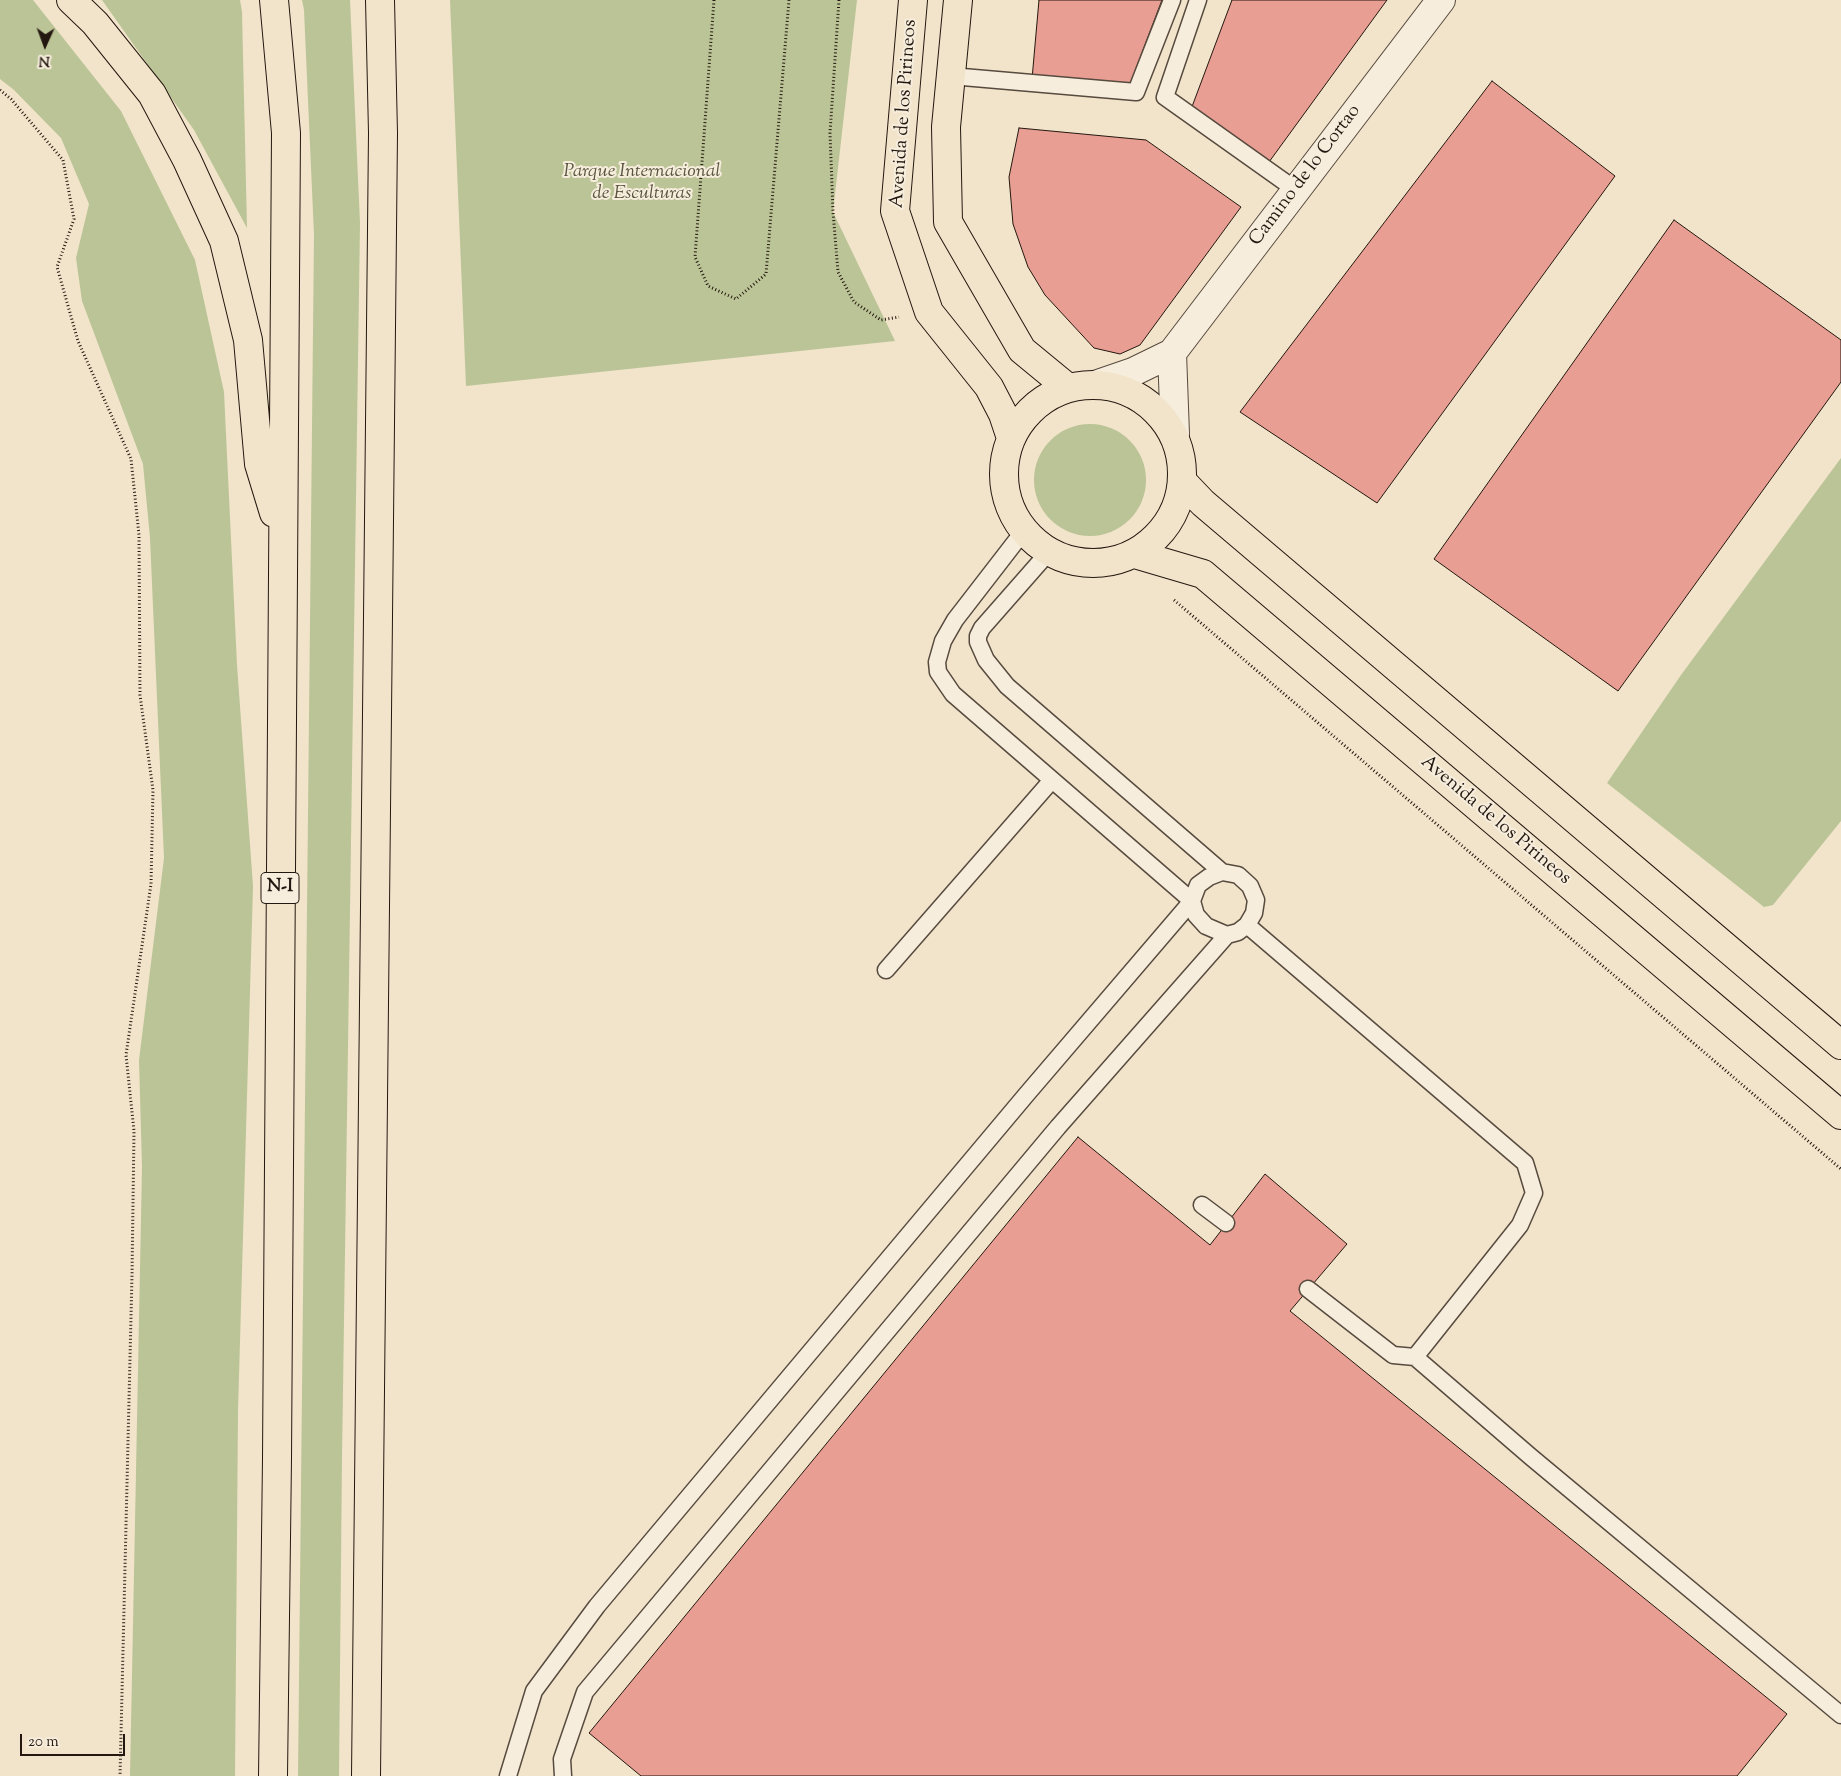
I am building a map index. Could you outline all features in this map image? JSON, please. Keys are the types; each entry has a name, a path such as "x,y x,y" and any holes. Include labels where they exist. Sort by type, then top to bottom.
{"main road":[{"path":"71,0 95,24 152,94 187,160 224,241 248,340 259,464 282,540"},
{"name":"N-I","path":"273,1776 278,1458 282,540 286,133 274,0"},
{"path":"366,1776 383,153 380,0"},
{"name":"Avenida de los Pirineos","path":"913,0 895,211 929,312 989,387 1003,414 1011,438"},
{"path":"958,0 946,127 948,222 1022,350 1067,388"},
{"path":"1098,384 1108,385 1138,396 1156,409 1175,434 1181,452 1184,483 1178,505 1162,532 1135,554 1116,561 1085,563 1047,554 1024,532 1006,496 1004,465 1011,438 1028,412 1044,399 1067,388 1098,384"},
{"path":"1184,483 1230,526 1841,1045"},
{"name":"Avenida de los Pirineos","path":"1135,554 1203,574 1841,1115"}],"street":[{"name":"Camino de lo Cortao","path":"1098,384 1133,372 1172,353 1441,0"},
{"path":"1172,353 1175,434"}],"lane":[{"path":"951,76 1136,92 1172,0"},
{"path":"1198,0 1165,97 1296,190"},
{"path":"1024,532 955,620 943,641 937,662 938,672 953,694 1192,901 1196,915 1206,926 1228,935"},
{"path":"563,1776 562,1759 585,1692 1058,1127 1228,935 1238,932 1247,925 1254,913 1256,900 1250,886 1238,875 1222,872 1007,686 986,660 978,642 978,636 982,628 1047,554"},
{"path":"886,970 1052,780"},
{"path":"508,1776 534,1691 597,1606 1026,1095 1192,901 1198,885 1209,877 1222,872"},
{"path":"1247,925 1525,1163 1534,1193 1520,1225 1415,1357"},
{"path":"1202,1205 1226,1223"},
{"path":"1308,1289 1393,1355 1415,1357 1531,1457 1841,1715"}],"path":[{"path":"714,0 695,257 708,286 736,299 766,274 789,0"},
{"path":"838,0 830,133 833,212 838,272 854,302 881,320 929,312"},
{"path":"0,90 11,99 63,160 74,219 57,267 78,341 130,459 139,536 140,695 153,790 151,884 126,1055 134,1131 120,1776"},
{"path":"1168,593 1841,1169"}],"green space":[{"path":"0,0 33,0 121,111 195,260 224,392 237,665 253,886 238,1411 235,1776 130,1776 142,1167 139,1060 164,858 150,538 143,464 82,301 76,258 89,204 61,138 14,90 0,79"},
{"path":"102,0 240,0 242,12 247,228 194,130"},
{"path":"302,0 350,0 360,223 339,1776 298,1776 314,235"},
{"name":"Parque Internacional de Esculturas","path":"450,0 857,0 833,212 895,341 466,386"},
{"path":"1090,424 1101,425 1111,429 1129,441 1141,459 1145,469 1145,491 1141,501 1129,519 1111,531 1101,535 1090,536 1079,535 1069,531 1051,519 1039,501 1035,491 1034,480 1035,469 1039,459 1051,441 1069,429 1079,425"},
{"path":"1841,458 1841,821 1773,905 1764,907 1607,783 1681,675"}],"building":[{"path":"1039,0 1162,0 1129,87 1032,79"},
{"path":"1232,0 1387,0 1269,162 1190,112"},
{"path":"1492,81 1615,176 1377,503 1240,412"},
{"path":"1019,128 1146,140 1241,207 1140,345 1120,354 1094,348 1045,295 1028,267 1013,224 1009,177"},
{"path":"1674,220 1841,340 1841,382 1618,691 1434,559"},
{"path":"1078,1137 1210,1245 1265,1174 1347,1244 1290,1311 1787,1714 1737,1776 641,1776 589,1733"}]}
